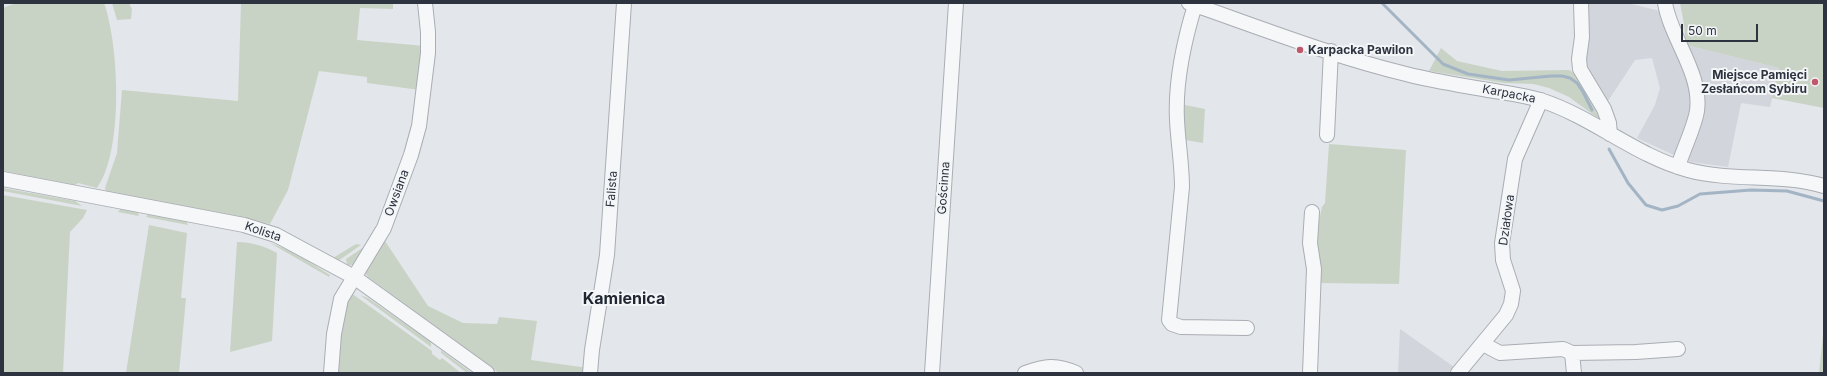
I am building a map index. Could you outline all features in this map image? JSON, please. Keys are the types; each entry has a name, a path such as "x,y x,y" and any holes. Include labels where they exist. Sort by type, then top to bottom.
{"street":[{"name":"Owsiana","path":"331,373 334,334 341,299 384,228 411,155 419,126 428,53 428,32 425,3"},
{"name":"Falista","path":"590,373 592,350 607,255 624,3"},
{"name":"Gościnna","path":"932,373 956,3"},
{"path":"1581,3 1582,37 1579,59 1580,69 1604,110 1610,134"},
{"path":"1665,3 1690,71 1697,102 1696,113 1678,166"},
{"path":"1192,4 1178,86 1177,118 1182,187 1169,320 1172,324 1181,328 1247,328"},
{"name":"Karpacka","path":"1192,4 1372,65 1434,81 1541,100 1562,108 1610,134 1678,166 1706,174 1781,178 1824,186"},
{"path":"1327,135 1331,51"},
{"name":"Działowa","path":"1458,373 1506,315 1513,298 1512,285 1503,260 1502,243 1515,159 1541,100"},
{"name":"Kolista","path":"3,179 250,226 286,240 354,277 487,373"},
{"path":"1310,373 1314,269 1310,243 1312,212"},
{"path":"1483,344 1500,353 1563,349 1572,353 1636,352 1678,349"},
{"path":"1572,353 1574,373"},
{"path":"1025,373 1050,366 1076,373"}],"shaded area":[{"path":"1583,3 1627,3 1660,11 1685,71 1691,97 1689,118 1674,155 1637,138 1655,105 1660,88 1652,58 1635,60 1606,104 1585,69 1586,36 1589,20 1584,17"},
{"path":"1686,45 1779,68 1770,107 1741,103 1728,167 1691,162 1683,158 1697,119"},
{"path":"1400,329 1457,369 1454,373 1398,373"}],"green space":[{"path":"16,3 104,3 113,44 116,97 115,124 112,149 106,171 97,188 78,183 75,185 3,171 3,8"},
{"path":"112,3 129,3 132,9 131,19 117,20"},
{"path":"241,3 393,3 393,9 360,8 357,40 425,46 420,90 367,83 367,77 319,71 288,190 270,224 233,215 106,192 105,188 117,153 122,90 238,101"},
{"path":"1680,3 1824,3 1824,108 1772,98 1779,68 1686,45"},
{"path":"1441,48 1457,61 1502,71 1569,70 1574,73 1583,84 1599,119 1569,97 1549,88 1533,84 1504,83 1429,71"},
{"path":"1180,104 1205,109 1203,143 1185,140"},
{"path":"1329,144 1406,150 1399,284 1317,283 1315,239 1322,207 1325,203"},
{"path":"3,188 75,201 82,206 3,191"},
{"path":"3,195 87,210 83,218 70,232 63,373 3,373"},
{"path":"122,207 137,210 139,216 118,212"},
{"path":"149,213 186,220 188,225 146,217"},
{"path":"149,225 187,233 181,298 186,298 179,373 126,373"},
{"path":"383,238 428,306 463,323 497,324 499,317 537,321 531,360 588,368 587,373 499,373 368,277 366,274 366,268"},
{"path":"237,242 258,245 277,253 272,341 230,352"},
{"path":"270,243 301,257 330,275 329,277"},
{"path":"356,244 361,245 338,261 333,258"},
{"path":"364,247 357,262 347,265 346,259"},
{"path":"351,293 432,351 432,354 440,360 442,358 461,373 333,373 339,324"},
{"path":"360,295 368,298 431,342 431,347"},
{"path":"1823,335 1824,373 1819,373"},
{"path":"441,351 472,373 467,373 441,353"}],"waterway":[{"path":"1382,3 1443,64 1468,74 1509,80 1551,76 1570,78 1577,83 1592,110"},
{"path":"1609,149 1628,183 1646,205 1662,210 1678,206 1700,194 1751,190 1787,191 1824,201"}],"place":[{"name":"Karpacka Pawilon","path":"1300,50"},
{"name":"Miejsce Pamięci Zesłańcom Sybiru","path":"1815,82"}],"district":[{"name":"Kamienica","path":"624,299"}]}
